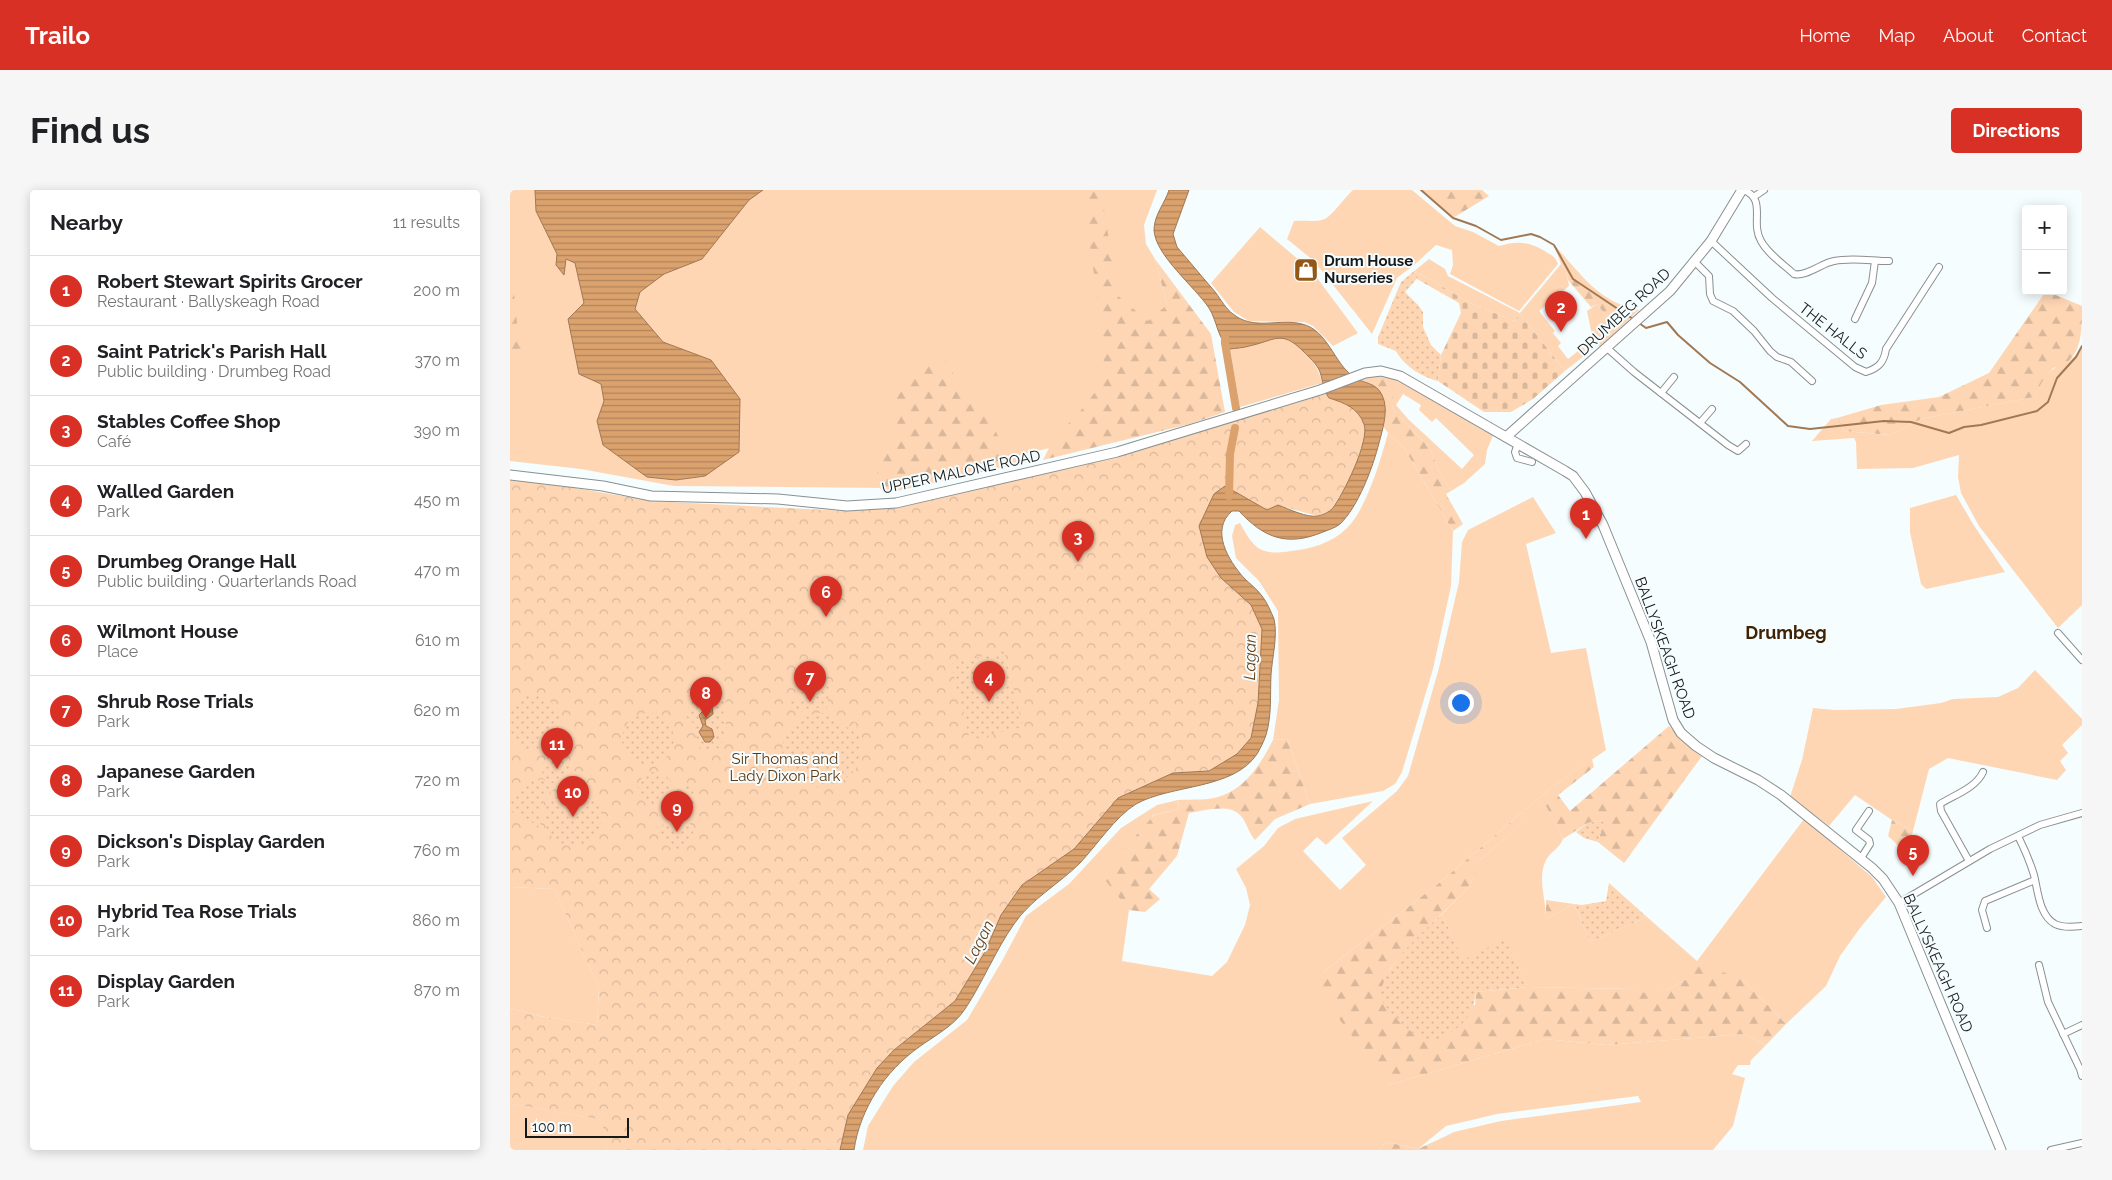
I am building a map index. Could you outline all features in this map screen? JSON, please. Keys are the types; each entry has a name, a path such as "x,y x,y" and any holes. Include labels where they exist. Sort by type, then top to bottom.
{"main road":[{"name":"DRUMBEG ROAD","path":"1506,437 1670,291 1711,241 1743,190"},
{"name":"UPPER MALONE ROAD","path":"510,475 603,486 651,496 778,499 847,506 896,503 1117,452 1320,390 1365,373 1381,371 1400,376 1506,437"},
{"name":"BALLYSKEAGH ROAD","path":"1506,437 1573,476 1591,501 1650,642 1673,720 1682,733 1696,746 1714,758 1769,787 1861,858 1883,879 1899,903 2001,1150"}],"street":[{"path":"1743,190 1755,196 1757,202 1756,221 1760,240 1794,274 1798,275 1825,263 1837,260 1889,261"},
{"path":"1755,196 1764,190"},
{"name":"THE HALLS","path":"1711,241 1772,298 1855,367 1866,372 1874,370 1882,363 1886,349 1939,267"},
{"path":"1855,319 1872,283 1875,261"},
{"path":"1695,262 1709,276 1710,294 1713,301 1733,311 1754,331 1770,351 1777,357 1791,362 1812,381"},
{"path":"1607,348 1661,393 1738,451 1746,444"},
{"path":"1661,393 1674,377"},
{"path":"1700,423 1712,409"},
{"path":"1518,444 1514,452 1517,458 1532,462"},
{"path":"2058,633 2082,660"},
{"path":"1969,860 1941,811 1940,804 1971,786 1980,779 1983,772"},
{"path":"1861,858 1870,844 1869,840 1856,830 1869,811"},
{"path":"1899,903 1969,860 2040,825 2082,813"},
{"path":"2018,836 2035,880 2046,916 2055,924 2067,927 2082,926"},
{"path":"1987,928 1982,910 1985,901 2035,880"},
{"path":"2039,965 2048,1002 2082,1076"},
{"path":"2063,1034 2082,1025"},
{"path":"2051,1150 2082,1143"}],"green space":[{"path":"510,190 1157,190 1144,225 1146,244 1155,259 1167,305 1204,410 887,488 674,486 581,469 510,461"},
{"path":"1089,190 1108,190 1104,209 1118,296 1148,321 1167,305 1155,259 1211,334 1225,412 1190,424 1043,460 1053,440 1083,408 1105,379 1100,314 1089,240"},
{"path":"1353,190 1412,190 1455,226 1473,232 1499,246 1524,243 1536,246 1553,256 1558,264 1519,311 1450,274 1453,265 1452,250 1436,245 1397,278 1372,334 1314,261 1287,239 1294,221 1325,219"},
{"path":"1421,190 1482,190 1489,196 1453,218"},
{"path":"1260,227 1312,271 1358,333 1333,346 1313,326 1304,322 1249,321 1234,312 1211,283"},
{"path":"1554,245 1582,276 1601,293 1624,306 1639,310 1617,331 1597,304 1591,307 1568,280"},
{"path":"1429,259 1445,269 1448,276 1520,313 1561,264 1566,271 1569,286 1539,311 1555,331 1553,333 1561,343 1558,346 1568,359 1583,347 1586,351 1584,356 1565,371 1520,314 1514,321 1470,303 1421,274 1413,272"},
{"path":"1413,272 1421,274 1405,292 1423,312 1423,327 1431,345 1441,355 1438,381 1414,370 1396,351 1378,344 1378,337 1401,282"},
{"path":"1421,274 1470,303 1514,321 1520,314 1565,371 1533,399 1511,412 1484,412 1438,381 1441,355 1461,313 1459,303 1417,279"},
{"path":"510,279 514,293 518,333 527,367 510,363"},
{"path":"2043,295 2056,295 2082,306 2082,327 2075,353 2063,365 2053,368 2042,382 2034,397 1921,419 1891,435 1844,431 1837,418 1881,405 1939,397 1989,373"},
{"path":"1597,304 1617,331 1600,346 1589,344 1587,340 1592,335 1587,311"},
{"path":"1281,337 1308,355 1317,368 1322,383 1240,407 1230,349 1250,346 1268,339"},
{"path":"2082,346 2082,605 2058,628 1979,526 1961,493 1958,477 1959,455 1913,468 1857,469 1856,442 1854,438 1812,441 1831,419 1837,418 1844,431 1891,435 1921,419 2034,397 2048,374 2073,358"},
{"path":"947,361 961,390 988,413 1006,455 1032,461 888,493 872,484 877,475 877,454 893,445 892,422 899,382 917,366"},
{"path":"1389,373 1452,407 1452,411 1482,430 1494,433 1487,450 1485,464 1464,483 1451,491 1439,471 1429,447 1397,414 1392,406","holes":["1403,394 1421,405 1419,410 1432,422 1436,418 1474,455 1462,469 1408,419 1396,405"]},
{"path":"1371,374 1390,377 1398,381 1392,406 1397,414 1429,447 1439,471 1451,491 1446,494 1463,524 1453,531 1404,448 1383,426 1384,409 1381,395 1372,385 1355,378"},
{"name":"Sir Thomas and Lady Dixon Park","path":"1326,394 1329,398 1347,404 1359,414 1365,426 1363,443 1351,478 1330,511 1317,516 1278,505 1267,510 1225,486 1214,494 1221,578 1251,605 1262,629 1258,703 1251,738 1237,754 1209,771 1173,773 1118,798 1074,849 1022,885 1001,915 985,952 955,1001 894,1050 848,1115 840,1150 607,1150 602,1120 512,1104 510,1097 510,1008 539,1016 597,1025 599,988 554,889 510,887 510,480 558,485 651,501 847,511 896,507 1176,438 1245,413"},
{"path":"1388,433 1404,448 1453,531 1451,586 1433,669 1402,772 1395,784 1383,791 1310,804 1287,739 1273,740 1279,700 1278,611 1259,581 1236,558 1232,536 1235,525 1240,523 1254,545 1265,551 1272,552 1306,549 1335,538 1354,520 1360,509 1372,484"},
{"path":"1956,495 2005,572 1926,589 1921,584 1910,532 1910,508"},
{"path":"1533,497 1556,533 1526,544 1551,653 1586,648 1606,750 1552,787 1438,884 1323,972 1389,1085 1545,1039 1606,1045 1744,1034 1766,1045 1751,1060 1750,1065 1738,1065 1732,1074 1745,1078 1733,1126 1713,1150 1446,1150 1446,1136 1454,1132 1501,1121 1641,1102 1638,1096 1497,1114 1446,1126 1418,1149 1386,1142 1379,1150 863,1150 868,1126 893,1086 914,1062 967,1020 1026,916 1069,884 1121,828 1157,805 1178,800 1179,809 1153,815 1123,900 1129,910 1122,961 1212,976 1227,962 1245,925 1250,905 1246,888 1236,869 1264,846 1278,828 1295,819 1373,801 1326,845 1317,837 1303,851 1340,890 1366,865 1342,838 1397,791 1408,776 1439,668 1459,582 1462,542 1468,530"},
{"path":"1004,651 1023,727 970,740 951,664"},
{"path":"2035,670 2082,719 2082,725 2062,745 2068,753 2060,761 2066,770 2057,780 1948,758 1929,769 1913,831 1892,820 1855,795 1829,826 1790,797 1802,760 1813,708 1835,710 1896,709 1941,703 1953,699 1998,697 2018,688"},
{"path":"713,686 722,692 726,703 723,710 727,729 720,748 703,750 697,745 695,725 684,715 691,702 692,688"},
{"path":"830,686 827,708 811,708 797,714 789,703 802,697 799,689"},
{"path":"528,695 542,697 552,703 558,713 560,723 558,734 552,743 543,749 524,749 516,745 510,738 510,707"},
{"path":"643,713 653,713 667,720 674,734 674,744 667,758 653,765 643,765 633,761 626,754 622,744 622,734 626,724 633,717"},
{"path":"817,713 829,713 848,728 855,722 861,750 858,765 853,772 837,783 820,787 808,785 794,775 783,754 785,738 794,725 802,719"},
{"path":"1669,726 1687,745 1702,756 1624,863 1598,842 1604,820 1588,823 1563,839 1545,804 1480,860 1469,887 1414,941 1390,969 1382,989 1475,1005 1476,992 1528,987 1632,989 1649,994 1669,989 1687,979 1697,962 1743,980 1786,1024 1766,1045 1744,1034 1606,1045 1545,1039 1389,1085 1318,991 1323,972 1438,884 1552,787 1592,759 1594,767 1558,795 1570,811"},
{"path":"1287,739 1310,804 1275,819 1255,840 1240,815 1235,811 1216,809 1189,813 1177,856 1149,889 1160,899 1145,912 1129,910 1106,881 1107,869 1154,815 1179,809 1178,800 1211,799 1230,792 1252,773 1273,740"},
{"path":"557,754 567,759 572,769 567,779 557,784 547,779 542,769 547,759"},
{"path":"655,772 667,777 672,789 667,801 655,806 643,801 638,789 643,777"},
{"path":"543,779 554,789 543,802 540,816 541,827 510,811 510,798 524,783"},
{"path":"691,782 697,810 686,807 683,804 683,790"},
{"path":"567,788 579,788 594,796 602,811 602,823 594,838 579,846 567,846 552,838 544,823 544,811 552,796"},
{"path":"1545,803 1563,839 1548,857 1543,867 1542,881 1546,919 1574,904 1590,942 1647,917 1697,961 1804,819 1872,877 1886,897 1840,956 1826,986 1786,1024 1743,980 1687,979 1669,989 1648,995 1632,989 1528,987 1505,940 1463,961 1442,914 1469,887 1479,861"},
{"path":"677,817 689,821 693,833 689,845 677,849 665,845 661,833 665,821"},
{"path":"1604,820 1598,842 1584,838 1576,832 1588,823"},
{"path":"1892,820 1913,831 1907,854 1888,836"},
{"path":"1609,883 1647,917 1590,942 1574,904 1582,905 1606,901"},
{"path":"510,887 554,889 599,988 597,1025 539,1016 510,1008"},
{"path":"1546,900 1574,904 1546,919"},
{"path":"1442,914 1463,960 1505,939 1528,987 1476,992 1468,1017 1458,1028 1436,1042 1417,1035 1404,1026 1385,1006 1381,994 1384,982 1391,969 1412,943"},
{"path":"510,1097 513,1104 603,1120 607,1150 510,1150"},
{"path":"1446,1136 1446,1150 1379,1150 1386,1142 1418,1149"}],"shaded area":[{"path":"535,190 763,190 749,200 702,259 664,274 640,292 635,309 663,342 711,360 740,399 739,452 705,476 676,480 647,477 603,445 597,421 604,401 601,384 579,374 568,319 584,303 575,263 566,259 564,275 556,265 557,254 536,211"},
{"path":"1169,190 1189,190 1173,234 1177,247 1230,312 1249,322 1293,323 1311,327 1325,340 1347,371 1354,377 1373,385 1382,395 1385,406 1385,419 1373,463 1353,508 1340,524 1331,529 1310,537 1287,539 1277,537 1258,528 1239,511 1232,511 1222,527 1224,545 1232,563 1264,598 1274,619 1275,640 1269,720 1266,735 1257,754 1246,766 1233,774 1201,785 1151,798 1136,804 1121,816 1080,863 1021,915 1007,934 960,1015 950,1026 919,1047 895,1067 868,1106 857,1135 854,1150 840,1150 848,1115 877,1068 894,1050 955,1001 985,952 1001,915 1022,885 1074,849 1118,798 1173,773 1209,771 1237,754 1251,738 1258,703 1262,629 1251,605 1221,578 1207,557 1199,526 1214,494 1225,486 1267,510 1278,505 1303,514 1320,516 1331,510 1337,502 1349,480 1359,455 1365,432 1361,418 1355,410 1329,398 1325,392 1317,366 1295,344 1283,338 1277,338 1247,347 1230,349 1222,340 1209,308 1168,260 1156,240 1154,225"},
{"path":"709,705 712,707 713,714 705,720 706,726 712,729 714,737 710,742 705,742 699,732 703,726 699,715"}],"waterway":[{"path":"1421,190 1453,218 1476,226 1501,240 1531,234 1554,245 1573,279 1633,319"},
{"path":"1639,323 1646,328 1667,322 1678,335 1710,363 1740,382 1788,426 1810,429 1884,421 1911,422 1949,433 1964,427 1981,425 2037,411 2048,402 2057,378 2076,357 2082,346"},
{"path":"1225,336 1236,408"},
{"path":"1229,496 1230,454 1235,428"}],"place":[{"name":"Drum House Nurseries","path":"1306,270"},
{"name":"Saint Patrick's Parish Hall","path":"1561,332"},
{"name":"Robert Stewart Spirits Grocer","path":"1586,539"},
{"name":"Stables Coffee Shop","path":"1078,562"},
{"name":"Wilmont House","path":"826,617"},
{"name":"Shrub Rose Trials","path":"810,702"},
{"name":"Walled Garden","path":"989,702"},
{"name":"Japanese Garden","path":"706,718"},
{"name":"Display Garden","path":"557,769"},
{"name":"Hybrid Tea Rose Trials","path":"573,817"},
{"name":"Dickson's Display Garden","path":"677,832"},
{"name":"Drumbeg Orange Hall","path":"1913,876"}],"district":[{"name":"Drumbeg","path":"1786,632"}],"water label":[{"name":"Lagan","path":"1250,657"},
{"name":"Lagan","path":"979,942"}]}
